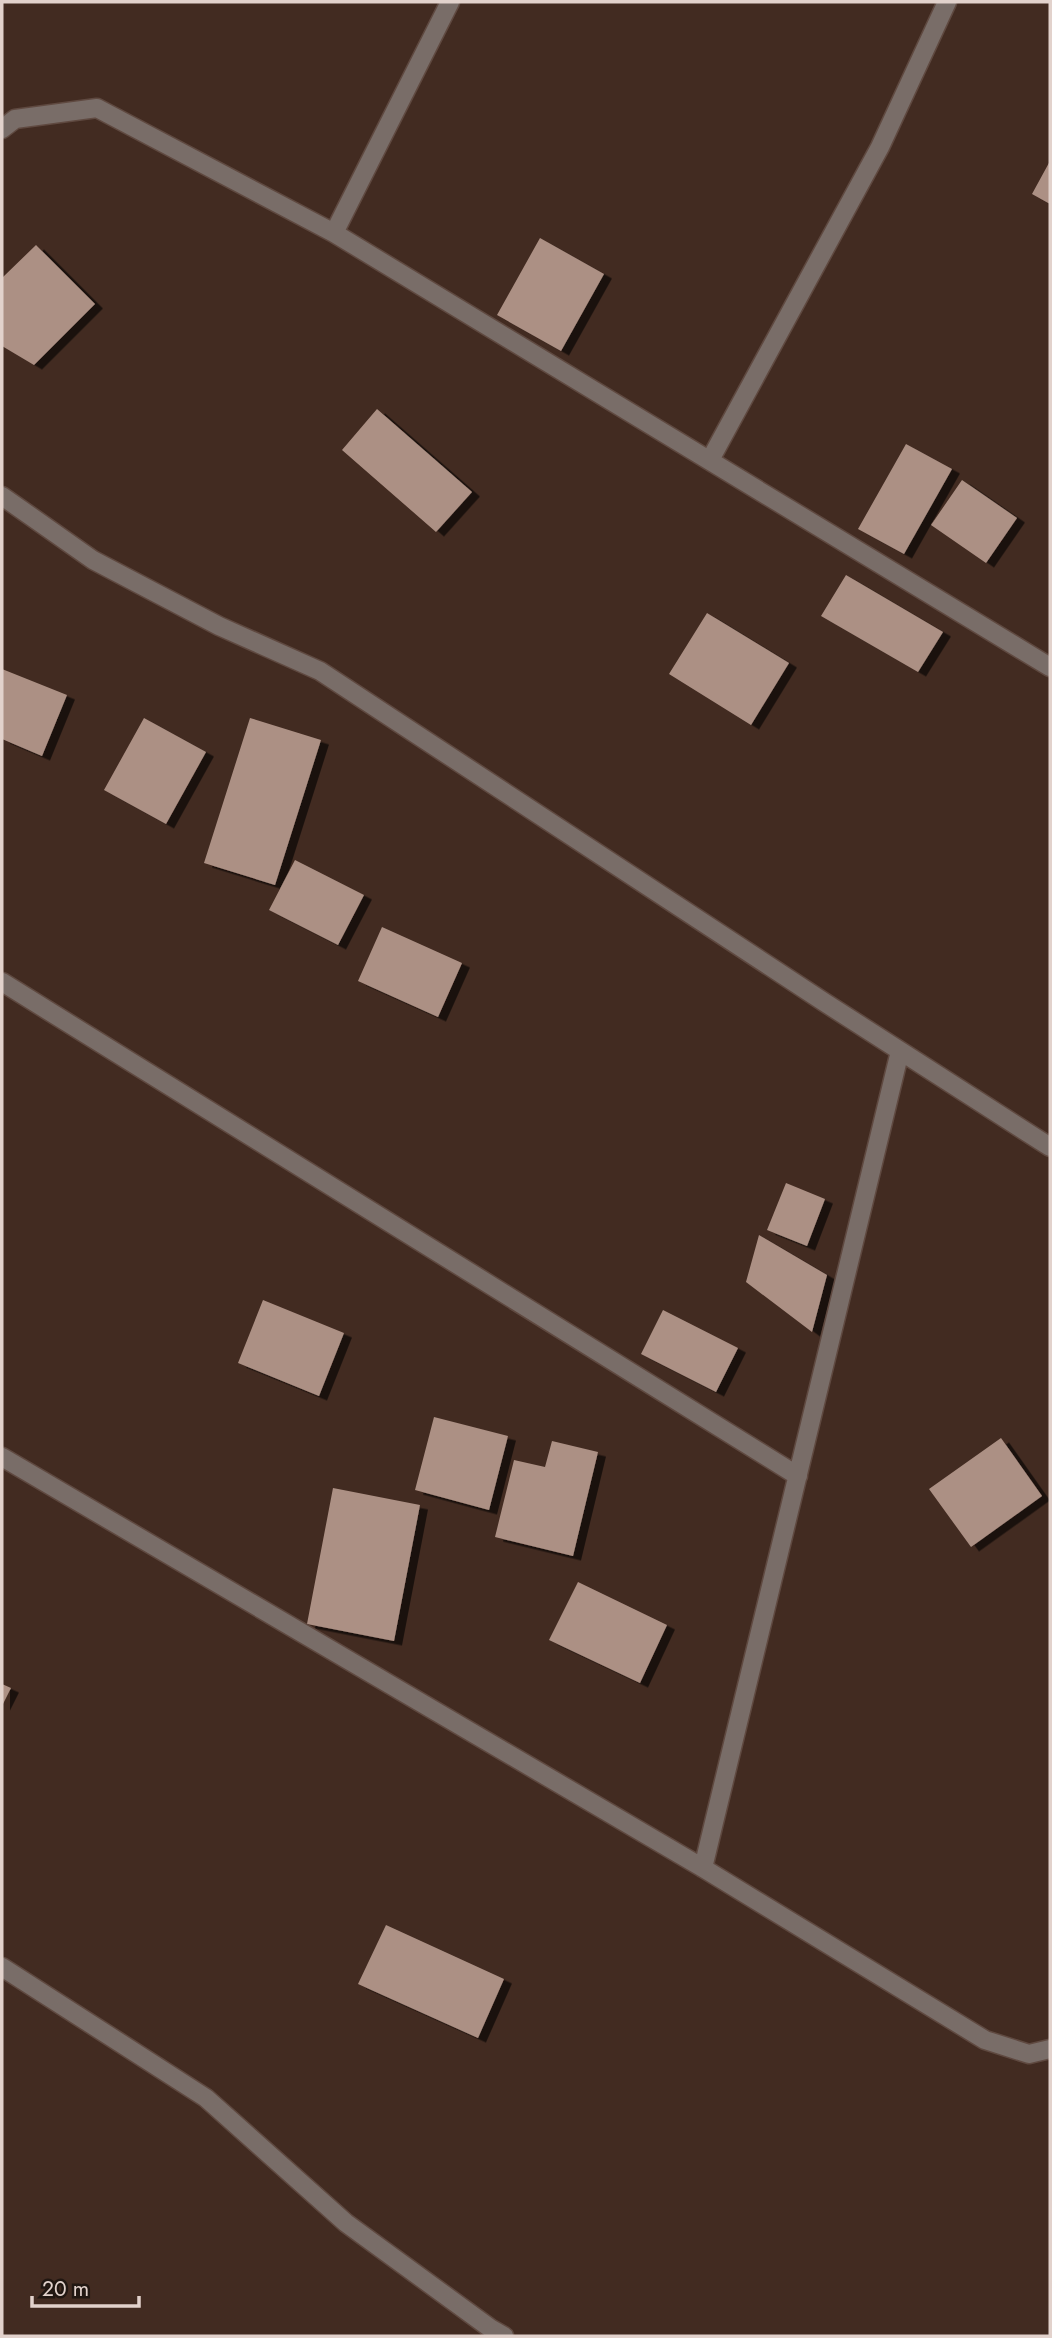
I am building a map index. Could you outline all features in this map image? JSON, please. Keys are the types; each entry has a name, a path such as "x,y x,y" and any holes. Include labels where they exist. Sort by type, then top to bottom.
{"street":[{"path":"334,233 450,2"},
{"path":"710,460 880,147 947,2"},
{"path":"2,129 15,119 97,107 334,233 1050,667"},
{"path":"2,496 93,559 219,626 320,671 1050,1147"},
{"path":"2,982 798,1476"},
{"path":"703,1868 900,1051"},
{"path":"2,1457 703,1868 985,2040 1029,2054 1050,2049"},
{"path":"2,1967 206,2098 346,2224 504,2336"}],"building":[{"path":"1050,161 1050,204 1032,194"},
{"path":"540,238 604,274 561,351 497,315"},
{"path":"36,245 95,304 34,365 2,346 2,278"},
{"path":"377,409 472,492 436,532 342,450"},
{"path":"906,444 952,469 904,554 858,529"},
{"path":"962,480 1017,518 986,563 931,525"},
{"path":"846,575 943,632 918,672 821,616"},
{"path":"707,613 789,663 751,725 669,674"},
{"path":"2,669 67,695 42,756 2,739"},
{"path":"144,718 206,752 166,824 104,790"},
{"path":"250,718 321,740 275,885 204,863"},
{"path":"295,860 364,895 338,945 269,910"},
{"path":"382,927 462,963 438,1017 358,981"},
{"path":"786,1183 825,1199 807,1246 767,1230"},
{"path":"759,1235 827,1275 812,1332 746,1282"},
{"path":"263,1300 344,1333 319,1396 238,1363"},
{"path":"663,1310 738,1348 716,1392 641,1354"},
{"path":"434,1417 508,1436 489,1510 415,1490"},
{"path":"1001,1438 1042,1496 971,1547 929,1489"},
{"path":"552,1441 598,1452 573,1556 495,1537 514,1460 545,1467"},
{"path":"333,1488 420,1505 394,1641 307,1624"},
{"path":"578,1582 667,1625 640,1683 549,1640"},
{"path":"2,1684 11,1688 2,1706"},
{"path":"386,1925 504,1979 478,2038 358,1984"}]}
